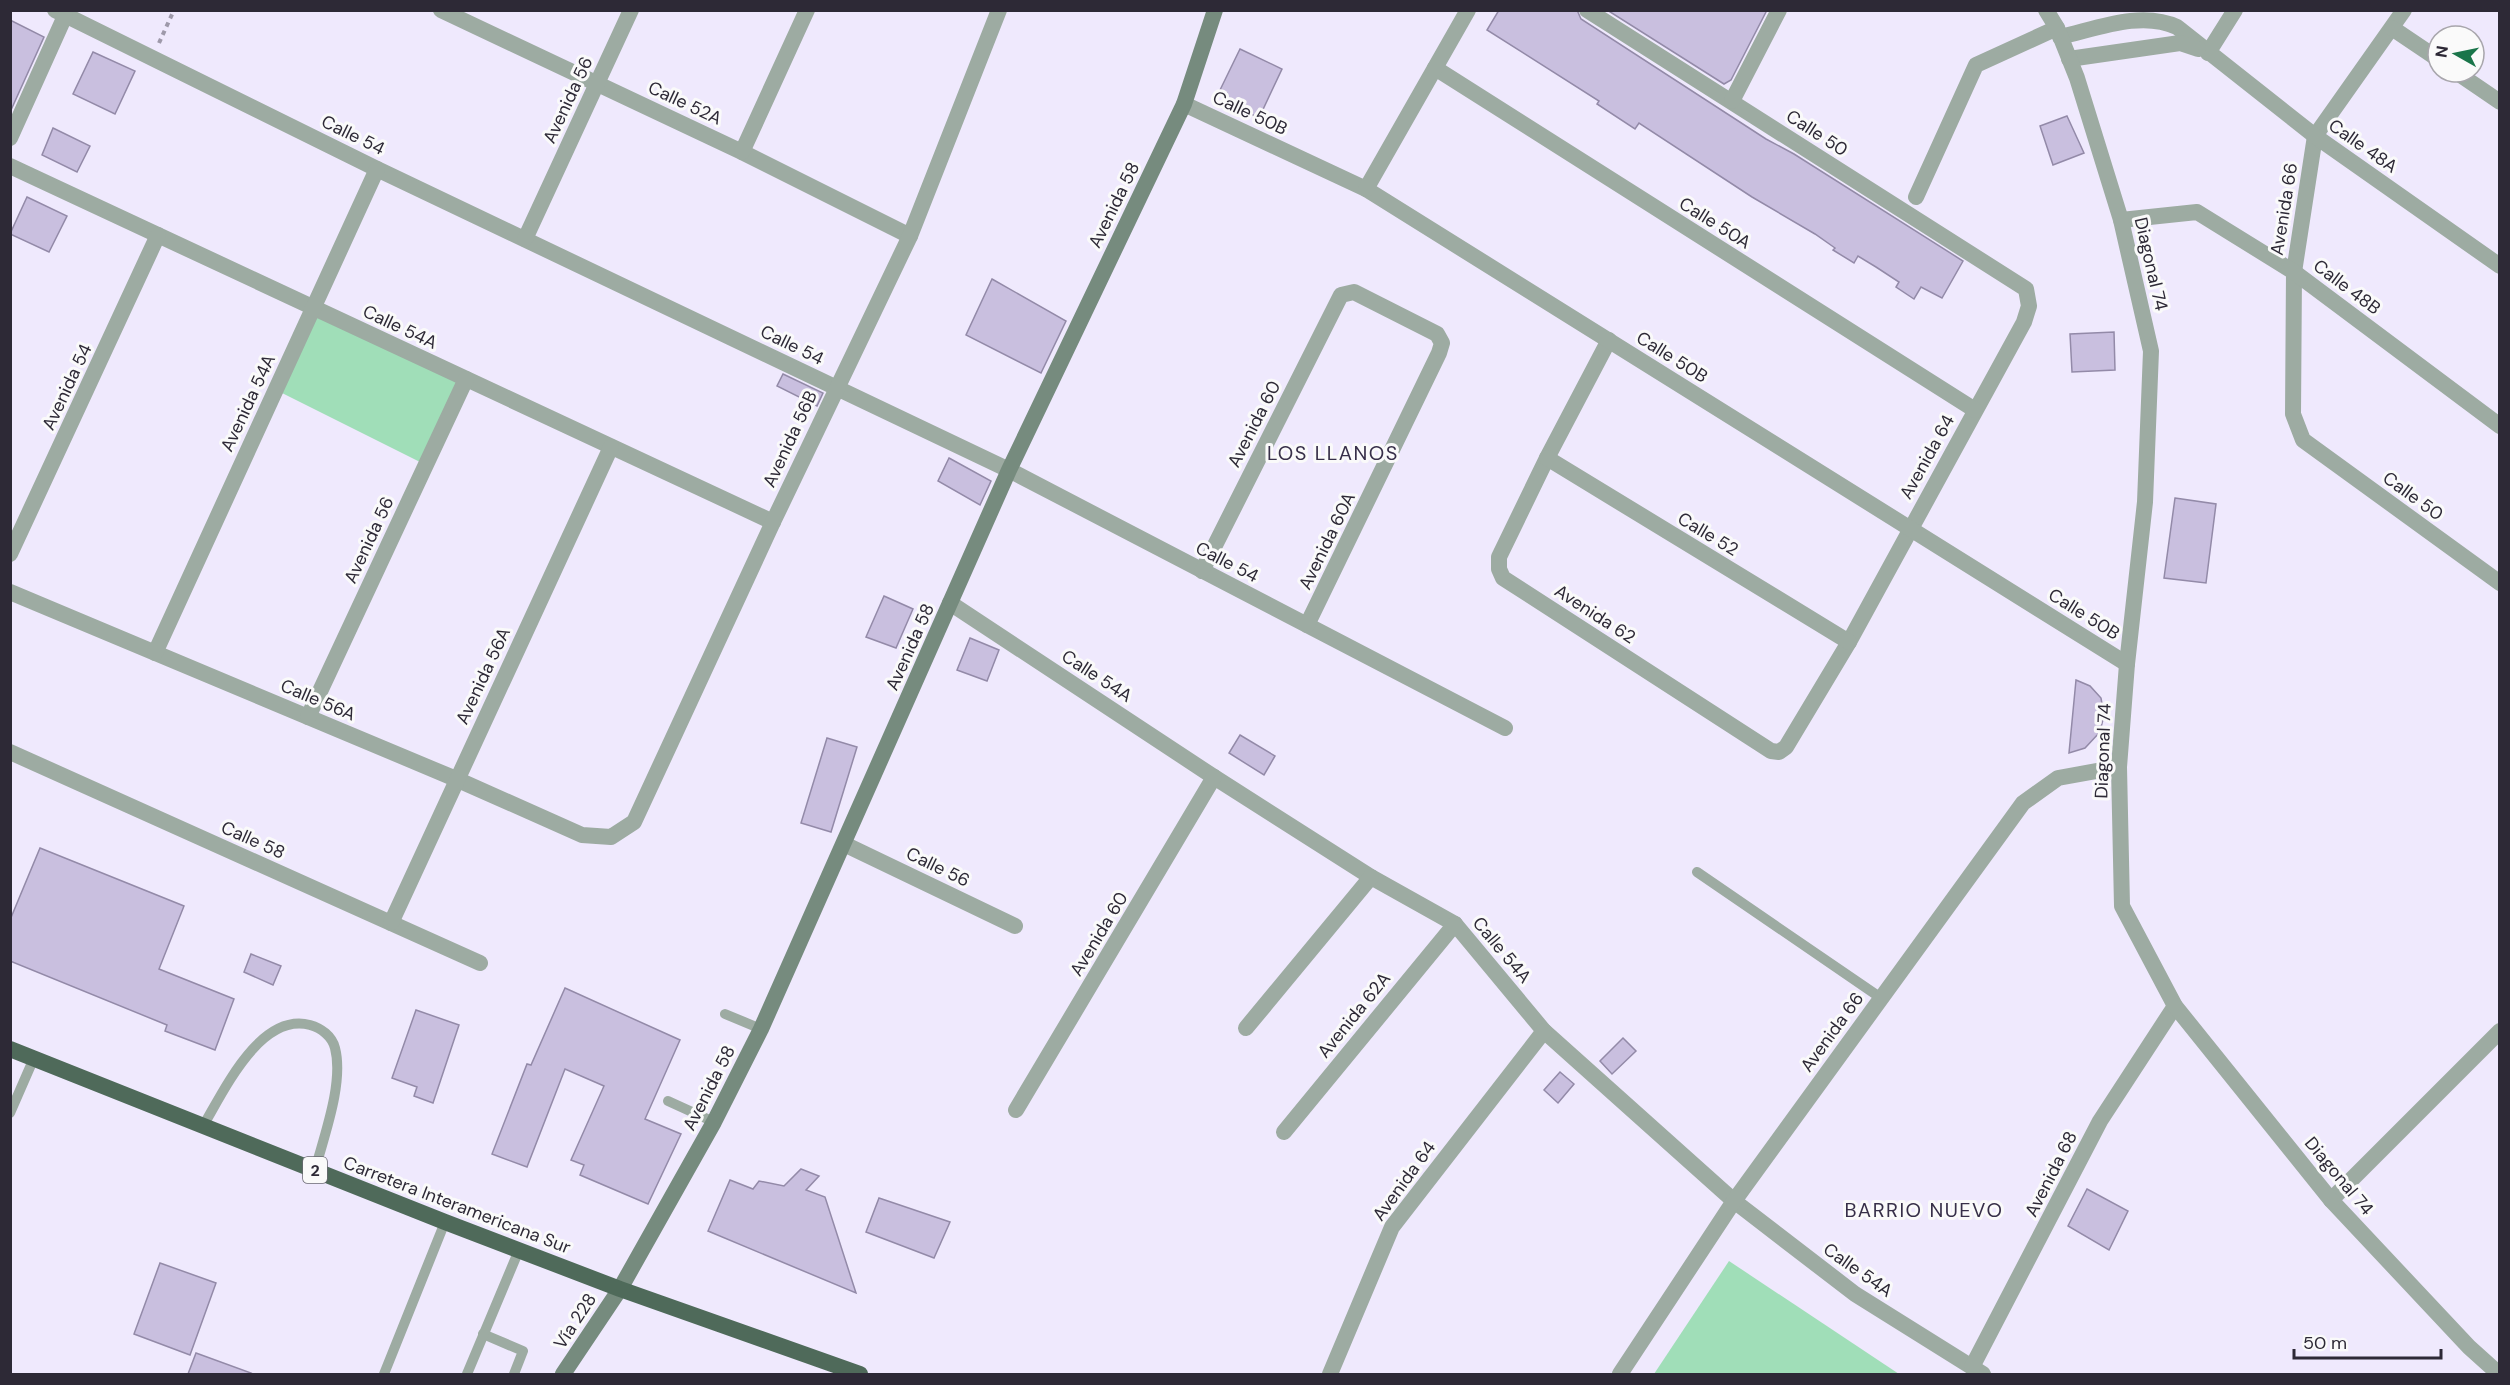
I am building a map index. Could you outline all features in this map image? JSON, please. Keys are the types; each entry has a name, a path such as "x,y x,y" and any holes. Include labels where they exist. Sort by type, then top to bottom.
{"highway":[{"name":"Carretera Interamericana Sur","path":"10,1049 620,1289 860,1374"}],"main road":[{"name":"Avenida 58","path":"620,1289 714,1122 760,1029 1009,470 1184,104 1215,10"},
{"name":"Vía 228","path":"563,1374 620,1289"}],"street":[{"name":"Calle 52A","path":"441,10 742,152 910,236"},
{"name":"Avenida 56","path":"525,239 631,10"},
{"path":"742,152 807,10"},
{"name":"Avenida 56B","path":"611,837 634,822 836,388 910,236 999,10"},
{"path":"1366,189 1468,10"},
{"name":"Calle 50","path":"1587,10 2026,289"},
{"path":"1732,101 1779,10"},
{"name":"Diagonal 74","path":"2046,10 2069,59 2121,219 2151,351 2145,502 2127,664 2119,767 2122,906 2175,1006 2331,1200 2469,1347 2499,1374"},
{"path":"2208,53 2235,10"},
{"name":"Avenida 66","path":"2303,440 2293,414 2294,272 2315,136 2404,10"},
{"name":"Calle 54","path":"60,13 377,169 1009,470 1505,728"},
{"path":"10,138 60,13"},
{"name":"Calle 48A","path":"1916,197 1976,65 2058,33 2130,20 2167,23 2177,27 2315,136 2499,266"},
{"path":"2392,28 2426,51"},
{"name":"Calle 48A","path":"2069,59 2180,43 2208,53"},
{"name":"Calle 50A","path":"1435,68 1975,410"},
{"path":"2473,84 2499,102"},
{"name":"Calle 50B","path":"1184,104 1366,189 2127,664"},
{"name":"Calle 54A","path":"10,166 773,522"},
{"name":"Avenida 54A","path":"155,653 377,169"},
{"name":"Calle 48B","path":"2121,219 2197,212 2294,272 2499,426"},
{"name":"Avenida 54","path":"10,554 158,236"},
{"name":"Avenida 64","path":"1849,642 1909,528 2024,322 2029,306 2026,289"},
{"name":"Avenida 60A","path":"1306,625 1373,491 1442,343 1437,334 1354,292 1341,295"},
{"name":"Avenida 60","path":"1202,571 1341,295"},
{"name":"Avenida 62","path":"1609,340 1547,458 1500,557 1499,569 1503,578 1771,751 1779,752 1786,747 1849,642"},
{"name":"Avenida 56","path":"308,717 466,379"},
{"name":"Calle 50","path":"2303,440 2499,583"},
{"name":"Avenida 56A","path":"391,923 611,447"},
{"name":"Calle 52","path":"1547,458 1849,642"},
{"name":"Calle 56A","path":"10,592 456,779 582,835 611,837"},
{"name":"Calle 54A","path":"950,603 1214,777 1371,877 1455,924 1544,1031 1734,1202 1855,1294 1978,1371"},
{"name":"Calle 58","path":"10,752 480,963"},
{"name":"Avenida 66","path":"1620,1374 1734,1202 2023,803 2058,778 2119,767"},
{"name":"Avenida 60","path":"1016,1110 1214,777"},
{"name":"Calle 56","path":"844,844 1014,926"},
{"path":"1246,1028 1371,877"},
{"name":"Avenida 62A","path":"1284,1132 1455,924"},
{"name":"Avenida 68","path":"1978,1371 2100,1121 2175,1006"},
{"name":"Avenida 64","path":"1330,1374 1392,1227 1544,1031"},
{"path":"2331,1200 2499,1031"}],"lane":[{"path":"1697,872 1881,998"},
{"path":"725,1014 760,1029"},
{"path":"203,1126 246,1055 266,1036 298,1022 322,1028 335,1046 337,1069 331,1109 315,1170"},
{"path":"10,1113 34,1058"},
{"path":"668,1101 714,1122"},
{"path":"384,1374 445,1222"},
{"path":"467,1374 519,1250"},
{"path":"483,1334 523,1351 514,1374"}],"path":[{"path":"152,58 174,10"}],"green space":[{"path":"313,308 466,379 426,465 276,390"},
{"path":"1729,1261 1899,1374 1654,1374"}],"building":[{"path":"1499,10 1577,10 1581,19 1766,139 1794,154 1963,261 1942,298 1921,287 1914,299 1896,287 1899,282 1858,256 1854,263 1833,250 1835,248 1815,234 1752,197 1639,123 1635,129 1597,104 1599,101 1487,30"},
{"path":"1607,10 1767,10 1731,80 1724,84"},
{"path":"10,20 44,37 11,110 10,110"},
{"path":"1240,49 1282,69 1259,118 1223,100 1227,93 1220,90"},
{"path":"93,52 135,71 115,114 73,94"},
{"path":"2067,116 2084,153 2053,165 2040,126"},
{"path":"53,128 90,146 77,172 42,155"},
{"path":"27,197 67,216 49,252 10,234"},
{"path":"992,279 1066,321 1041,373 966,335"},
{"path":"2114,332 2115,370 2072,372 2070,334"},
{"path":"783,374 823,393 817,406 777,386"},
{"path":"949,458 991,481 980,505 938,481"},
{"path":"2175,498 2216,504 2206,583 2164,578"},
{"path":"884,596 913,609 896,648 866,637"},
{"path":"970,638 999,650 987,681 957,670"},
{"path":"2076,680 2090,686 2101,698 2104,715 2100,732 2085,748 2069,753"},
{"path":"1240,735 1275,756 1264,775 1229,753"},
{"path":"827,738 857,747 831,832 801,823"},
{"path":"40,848 184,906 159,969 234,999 215,1050 165,1031 167,1025 10,961 10,920"},
{"path":"251,954 281,966 273,985 244,972"},
{"path":"565,988 680,1040 645,1119 681,1134 648,1204 580,1175 584,1165 571,1160 604,1086 565,1069 527,1167 492,1154 527,1064 531,1065"},
{"path":"416,1010 459,1025 433,1103 414,1096 417,1087 392,1078"},
{"path":"1623,1038 1636,1051 1612,1074 1600,1061"},
{"path":"1560,1072 1574,1084 1558,1103 1544,1090"},
{"path":"801,1169 819,1176 806,1190 825,1197 856,1293 708,1231 730,1180 753,1189 759,1181 784,1186"},
{"path":"2087,1189 2128,1211 2109,1250 2068,1226"},
{"path":"879,1198 950,1222 934,1258 866,1232"},
{"path":"160,1263 216,1283 190,1355 134,1334"},
{"path":"196,1353 251,1373 188,1374"}],"district":[{"name":"LOS LLANOS","path":"1333,453"},
{"name":"BARRIO NUEVO","path":"1924,1210"}]}
